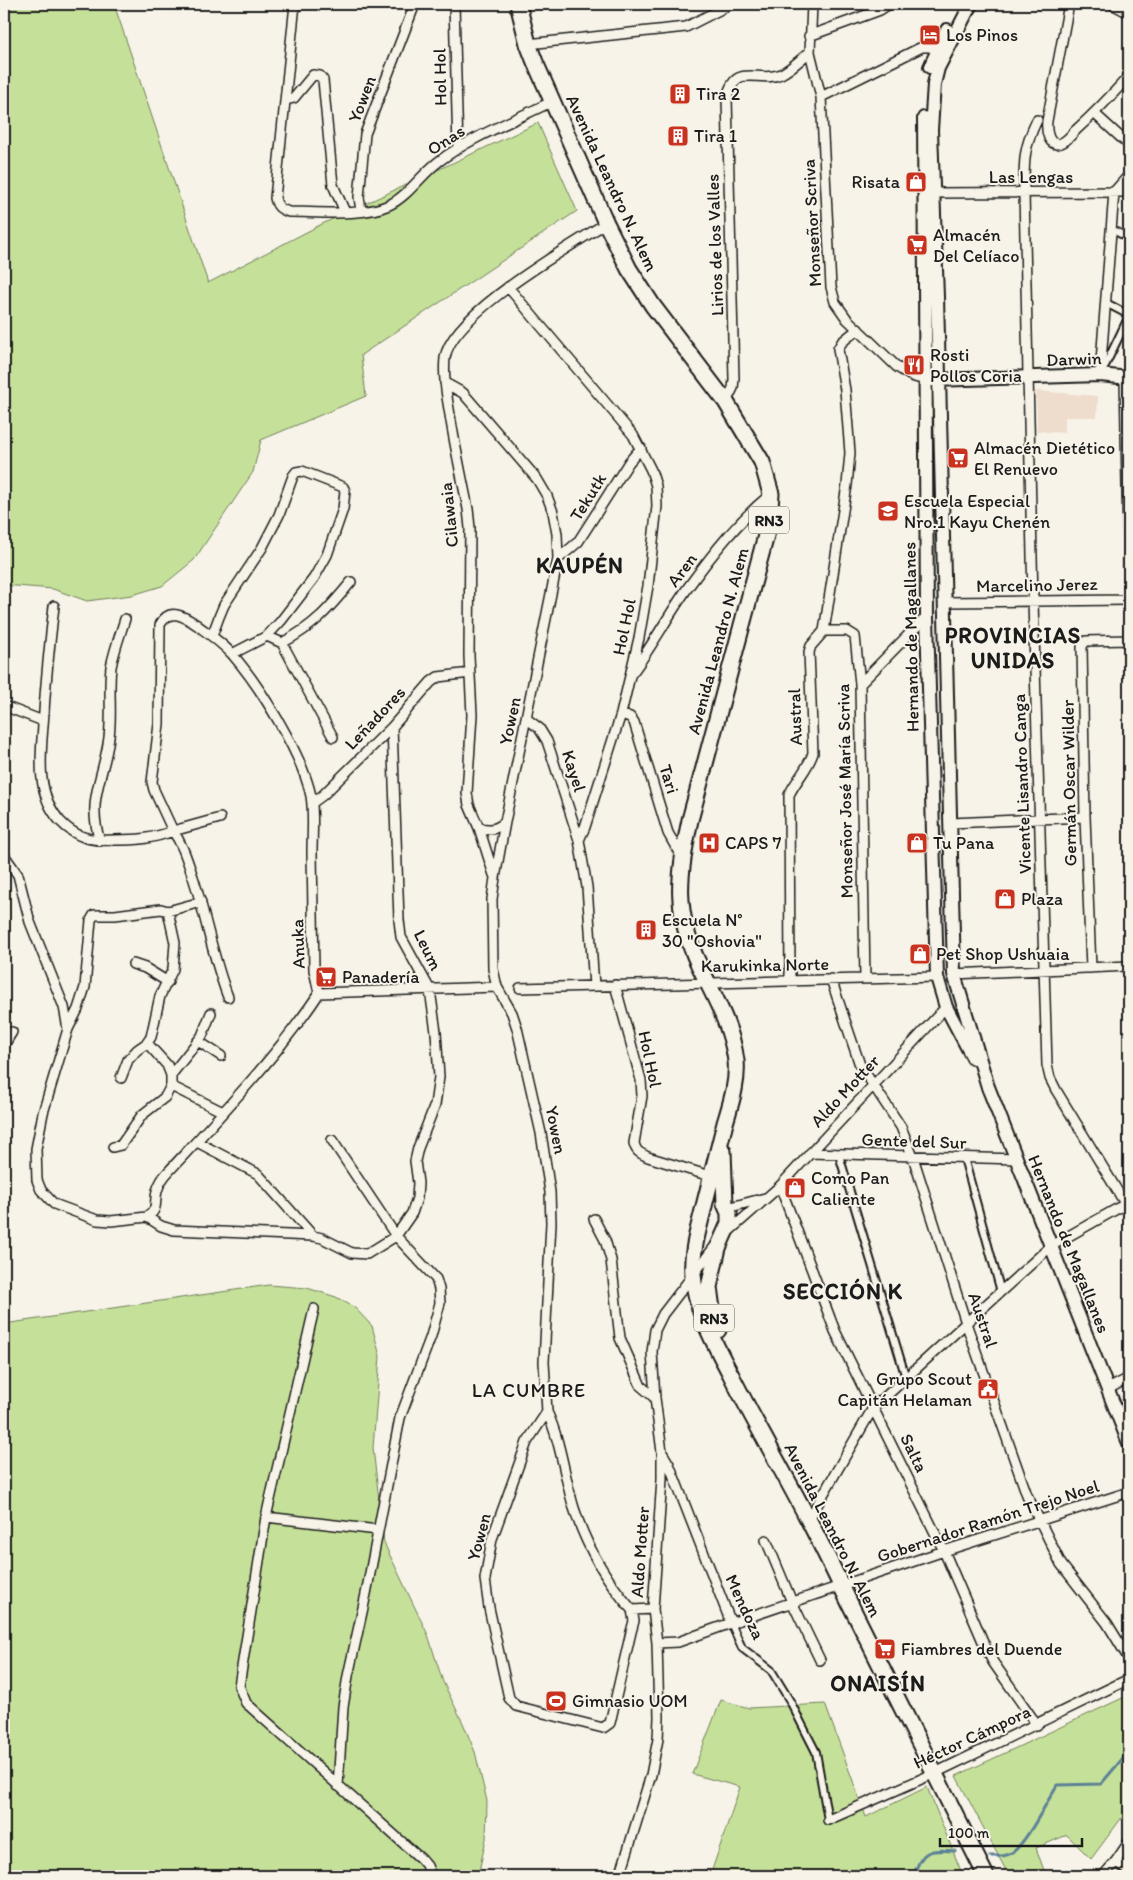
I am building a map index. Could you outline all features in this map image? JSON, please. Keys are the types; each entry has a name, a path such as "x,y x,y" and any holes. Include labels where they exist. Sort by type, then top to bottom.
{"highway":[{"name":"Avenida Leandro N. Alem","path":"518,4 528,44 606,223 629,269 641,289 726,402 762,462 771,494 769,524 690,820 682,858 680,890 683,923 698,963 727,1025 736,1064 735,1085 697,1231 693,1274 694,1287 704,1320 739,1391 809,1519 986,1876"},
{"name":"Avenida Leandro N. Alem","path":"724,1129 722,1168 726,1206 730,1218 721,1240 709,1288 713,1316 739,1391"},
{"path":"704,1208 714,1203 726,1206"},
{"path":"697,1231 702,1240 711,1244 721,1240"},
{"name":"Avenida Leandro N. Alem","path":"972,1849 977,1876"}],"main road":[{"name":"Hernando de Magallanes","path":"962,4 926,83 923,128 927,616 937,977 946,1007 988,1086"},
{"name":"Hernando de Magallanes","path":"971,4 942,50 932,104 954,974 988,1086 1129,1442"},
{"name":"Darwin","path":"925,380 1100,375 1127,377"}],"street":[{"path":"295,4 286,100 294,98 313,75 320,76 323,80 333,185 345,212"},
{"name":"Yowen","path":"361,211 359,197 365,134 415,4"},
{"name":"Hol Hol","path":"454,4 458,149"},
{"path":"528,44 686,26 731,4"},
{"name":"Monseñor Scriva","path":"812,4 809,36 810,52 821,97 830,287 839,309 858,329"},
{"path":"809,36 880,10 889,4"},
{"path":"1069,4 1046,129 1053,143 1060,143 1095,114 1129,76"},
{"path":"1112,4 1129,13"},
{"path":"821,97 922,48 942,50"},
{"name":"Lirios de los Valles","path":"726,402 733,388 734,379 727,98 730,85 741,76 774,76 782,73 810,52"},
{"name":"Onas","path":"286,100 275,198 281,210 289,212 361,211 378,208 395,201 438,162 458,149 553,101"},
{"path":"1095,114 1129,145"},
{"name":"Vicente Lisandro Canga","path":"1037,120 1024,156 1024,193 1027,378 1047,1065 1050,1078 1056,1090 1128,1205"},
{"path":"1100,375 1114,192 1129,175"},
{"name":"Las Lengas","path":"934,193 1129,192"},
{"name":"Cilawaia","path":"494,878 479,828 469,805 467,793 472,715 470,673 470,528 445,383 446,358 448,349 457,334 470,318 508,287 606,223"},
{"path":"1111,229 1129,238"},
{"name":"Hol Hol","path":"508,287 634,435 651,470 656,486 657,506 648,586 639,638 621,714 585,827 579,840"},
{"path":"1100,375 1129,315 1106,303"},
{"path":"824,631 847,485 850,453 845,390 838,349 842,342 858,329"},
{"name":"Darwin","path":"858,329 897,367 911,376 925,380"},
{"path":"1127,377 1129,594"},
{"name":"Yowen","path":"445,383 464,394 537,479 547,496 553,512 557,534 558,559 494,878 492,899 493,969 497,987 512,1013 517,1028 540,1133 550,1192 551,1223 544,1362 547,1412 527,1442 492,1539 485,1579 489,1608 509,1698 512,1703 516,1706 588,1725 607,1727 610,1724 634,1621 632,1610"},
{"name":"Tekutk","path":"558,559 578,542 628,462 641,448"},
{"path":"212,636 224,606 279,515 296,472 302,471 343,487 345,491 343,509 327,555 314,578 267,636 232,654"},
{"name":"Aren","path":"630,675 642,660 689,585 736,526 771,494"},
{"path":"282,644 310,627 325,614 351,582"},
{"name":"Marcelino Jerez","path":"945,602 1129,600"},
{"path":"54,606 43,721 41,781 45,798 50,808 67,829 83,838 100,841 155,838 173,830 220,818"},
{"name":"Anuka","path":"147,1217 154,1213 157,1191 167,1173 198,1142 267,1063 312,1005 319,993 314,970 312,803 304,774 266,700 232,654 212,636 180,615 171,614 164,618 160,626 158,724 152,782 173,830"},
{"path":"860,684 927,616"},
{"path":"100,841 94,817 95,801 108,744 112,712 111,668 125,619"},
{"path":"1129,626 1129,644"},
{"name":"Monseñor José María Scriva","path":"824,631 847,631 855,636 860,684 865,978"},
{"name":"Austral","path":"790,979 789,795 810,762 813,753 809,652 811,646 824,631"},
{"path":"267,636 282,644 333,737"},
{"name":"Germán Oscar Wilder","path":"1091,968 1085,818 1082,646 1086,641 1129,640"},
{"name":"Leñadores","path":"312,803 323,795 392,727 431,682 438,677 470,673"},
{"path":"4,706 43,721"},
{"name":"Tari","path":"621,714 630,717 634,722 668,833 682,858"},
{"name":"Kayel","path":"527,719 539,728 547,741 579,840"},
{"name":"Leum","path":"392,727 401,938 430,990 436,1032 439,1077 435,1105 414,1161 418,1183 417,1198 412,1213 396,1236"},
{"path":"951,823 1085,818"},
{"path":"479,828 492,830 499,828 505,822"},
{"path":"173,830 182,844 201,902 221,980 228,997"},
{"path":"579,840 587,887 594,986"},
{"path":"4,855 18,875 30,922 64,1007 68,1029"},
{"path":"201,902 168,911 161,909 115,915 94,915 91,920 85,987 78,1009 68,1029 43,1113 36,1149 38,1180 41,1190 54,1204 97,1220 111,1221 147,1217 161,1226 174,1230 313,1236 322,1238 352,1253 367,1254 396,1236"},
{"path":"121,1078 128,1060 151,1037 160,996 173,969 176,952 168,911"},
{"path":"133,964 145,968 168,982"},
{"path":"954,974 1129,966"},
{"name":"Karukinka Norte","path":"520,988 790,979 937,977"},
{"name":"Austral","path":"831,979 860,1065 872,1086 901,1127 913,1157 966,1323 1038,1521 1061,1564 1106,1623 1129,1659"},
{"name":"Hol Hol","path":"615,985 641,1080 642,1096 634,1143 636,1149 638,1153 648,1157 710,1176"},
{"path":"319,993 497,987"},
{"name":"Aldo Motter","path":"620,1876 651,1775 658,1739 657,1643 653,1609 662,1452 655,1398 652,1352 655,1330 663,1314 721,1240 780,1186 946,1007"},
{"path":"171,1075 202,1036 211,1013"},
{"path":"4,1045 12,1032"},
{"path":"198,1041 221,1056"},
{"path":"114,1147 121,1145 142,1115 165,1097 171,1086 171,1075 167,1066 147,1043"},
{"path":"171,1086 223,1112"},
{"path":"332,1140 396,1236 436,1279 440,1303 431,1336 400,1418 348,1676 343,1707 338,1786"},
{"path":"198,1142 258,1174 313,1236"},
{"name":"Gente del Sur","path":"810,1153 1017,1159"},
{"path":"839,1155 906,1378"},
{"path":"964,1158 1001,1292"},
{"name":"Salta","path":"780,1186 835,1331 944,1552 989,1654 1037,1725"},
{"name":"Aldo Motter","path":"726,1206 768,1197"},
{"path":"809,1519 873,1408 1052,1246 1128,1205"},
{"path":"594,1218 605,1240 611,1260 620,1338 641,1386 655,1398"},
{"path":"314,1309 266,1517 239,1686 246,1703 421,1859 427,1866 431,1876"},
{"path":"1108,1389 1129,1378"},
{"path":"547,1412 555,1429 574,1508 599,1566 615,1590 632,1610 653,1609"},
{"name":"Mendoza","path":"662,1452 669,1464 730,1623 742,1648 771,1670 790,1700 816,1752 828,1820"},
{"name":"Gobernador Ramón Trejo Noel","path":"657,1643 678,1642 792,1602 1129,1492"},
{"path":"266,1517 378,1530"},
{"path":"766,1540 792,1602 820,1660"},
{"name":"Héctor Cámpora","path":"828,1820 935,1773 1129,1679"},
{"path":"1103,1876 1129,1842"},
{"path":"1116,1861 1129,1872"}],"shaded area":[{"path":"1036,391 1098,396 1097,417 1065,417 1065,433 1037,431"}],"green space":[{"path":"4,4 114,4 208,283 322,224 538,123 577,211 361,355 366,396 261,440 253,472 194,560 162,586 132,595 87,601 53,589 4,585"},
{"path":"269,1285 307,1288 336,1297 355,1308 372,1326 380,1356 373,1448 384,1543 428,1635 443,1682 475,1752 487,1801 486,1839 478,1876 4,1876 4,1324"},
{"path":"1129,1695 1129,1808 1091,1859 1067,1835 1036,1848 1046,1876 1009,1876 956,1776"},
{"path":"721,1700 749,1708 825,1704 866,1817 927,1787 961,1871 960,1876 710,1876 740,1787 692,1774"}],"waterway":[{"path":"990,1856 1008,1855 1018,1847 1057,1785 1101,1784 1129,1751"},
{"path":"914,1876 920,1861 927,1853 939,1850 955,1851"}],"place":[{"name":"Los Pinos","path":"930,35"},
{"name":"Tira 2","path":"680,94"},
{"name":"Tira 1","path":"678,136"},
{"name":"Risata","path":"916,182"},
{"name":"Almacén Del Celíaco","path":"917,245"},
{"name":"Rosti Pollos Coria","path":"914,365"},
{"name":"Almacén Dietético El Renuevo","path":"958,458"},
{"name":"Escuela Especial Nro.1 Kayu Chenén","path":"888,511"},
{"name":"CAPS 7","path":"709,843"},
{"name":"Tu Pana","path":"917,843"},
{"name":"Plaza","path":"1005,899"},
{"name":"Escuela N° 30 \"Oshovia\"","path":"646,930"},
{"name":"Pet Shop Ushuaia","path":"920,954"},
{"name":"Panadería","path":"326,977"},
{"name":"Como Pan Caliente","path":"795,1188"},
{"name":"Grupo Scout Capitán Helaman","path":"988,1389"},
{"name":"Fiambres del Duende","path":"885,1649"},
{"name":"Gimnasio UOM","path":"556,1701"}],"district":[{"name":"KAUPÉN","path":"580,565"},
{"name":"PROVINCIAS UNIDAS","path":"1013,648"},
{"name":"SECCIÓN K","path":"843,1291"},
{"name":"LA CUMBRE","path":"529,1390"},
{"name":"ONAISÍN","path":"878,1683"}]}
